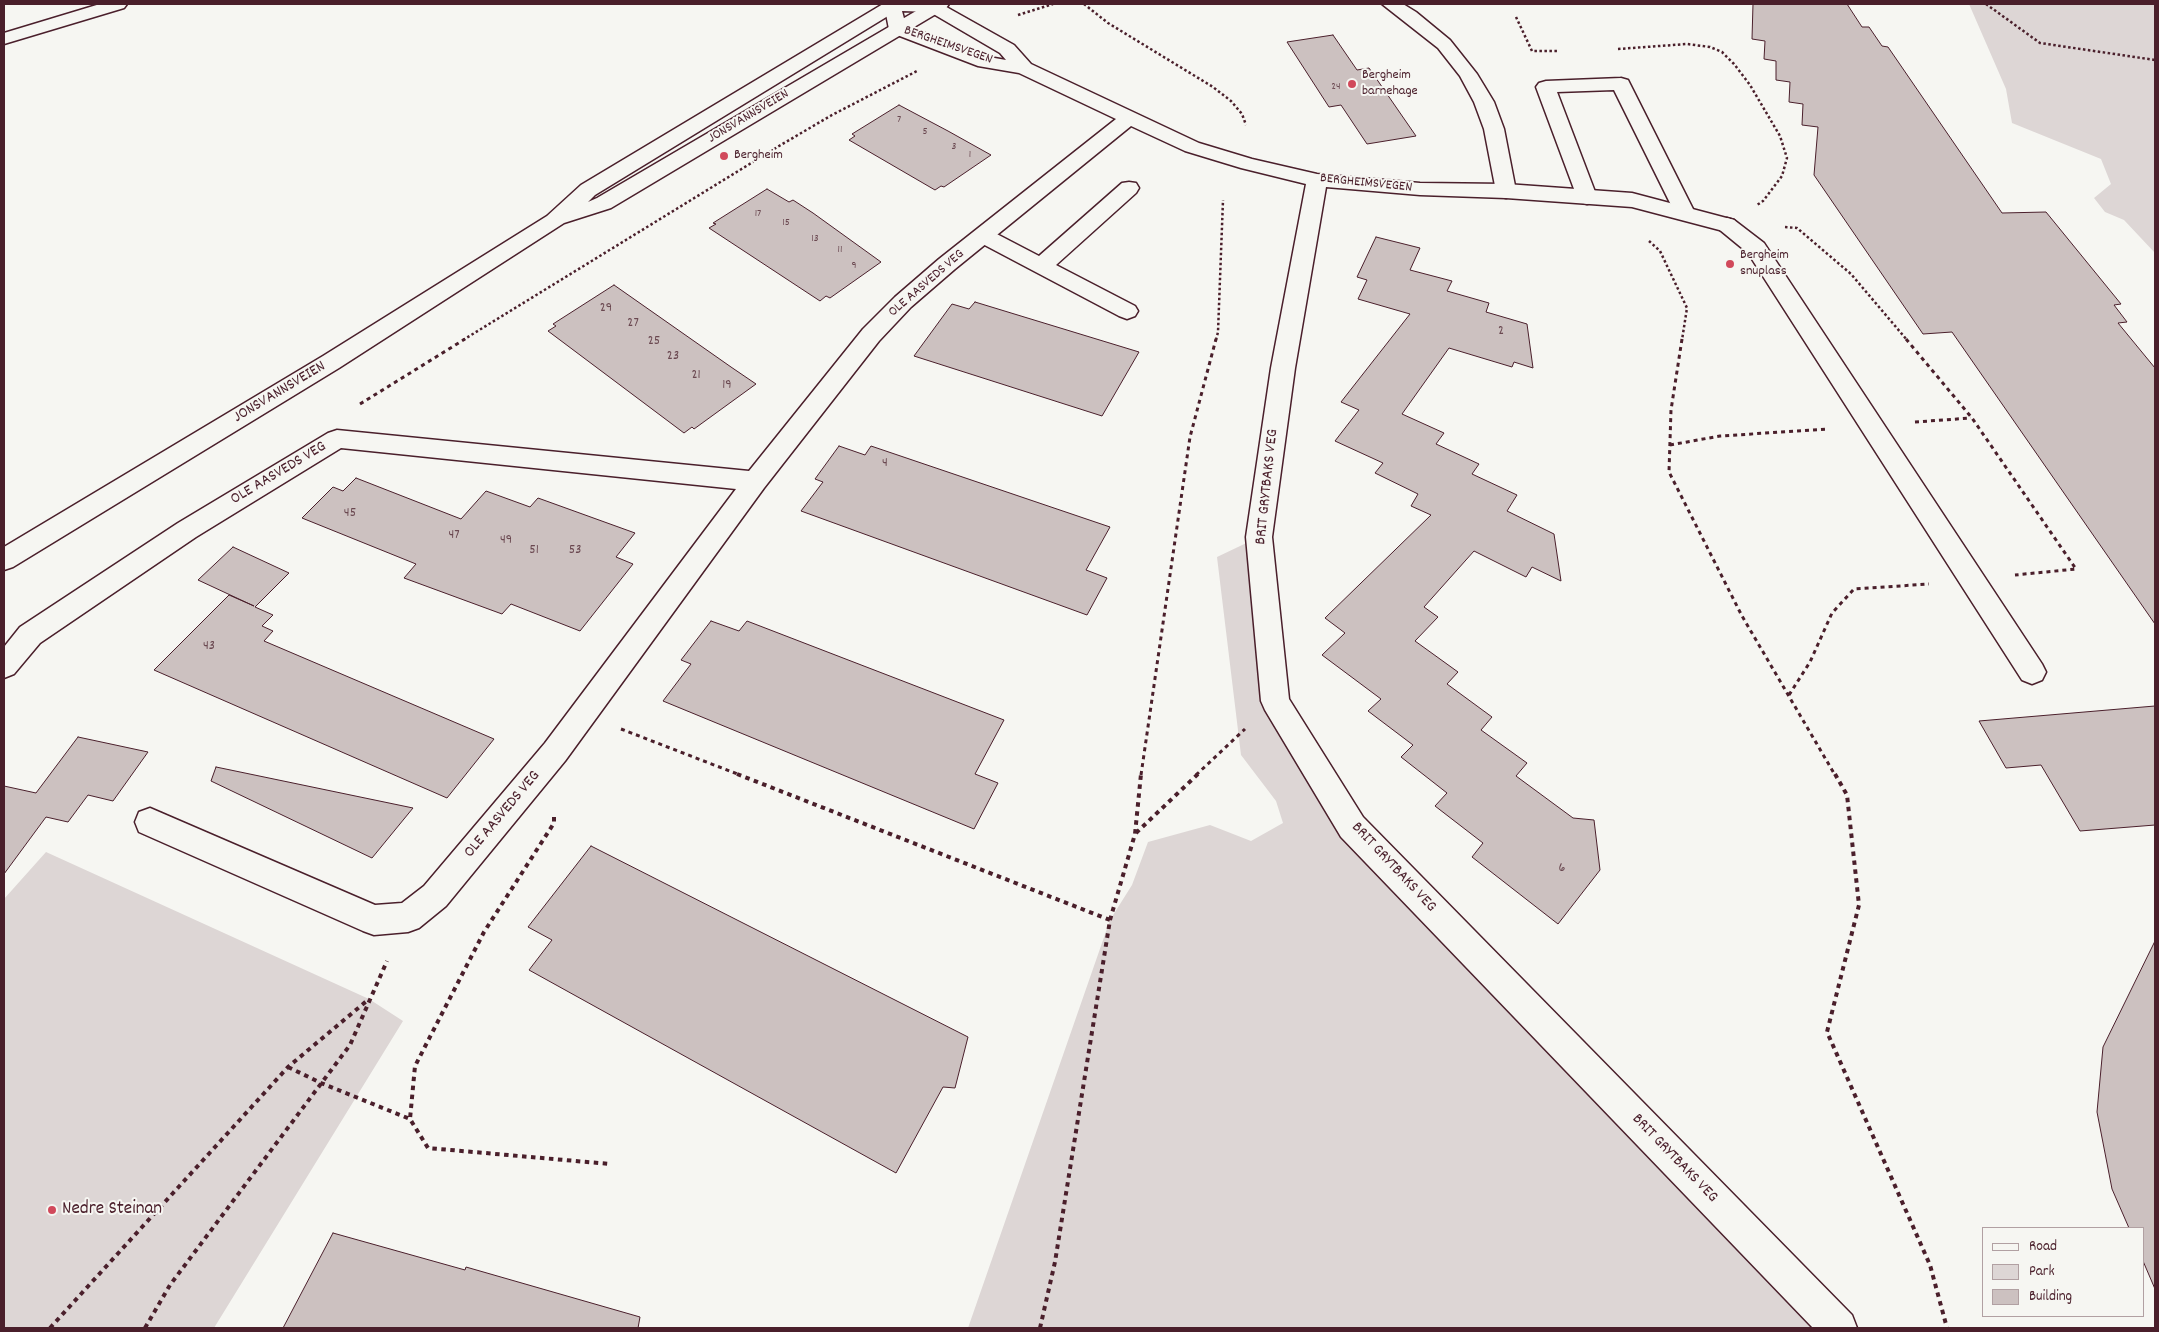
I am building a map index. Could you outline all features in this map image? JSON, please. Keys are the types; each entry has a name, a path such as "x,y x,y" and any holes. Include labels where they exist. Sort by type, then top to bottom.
{"street":[{"path":"4,39 118,4"},
{"path":"1391,4 1410,16 1444,44 1468,74 1484,102 1494,130 1506,191"},
{"name":"BERGHEIMSVEGEN","path":"1024,68 1007,49 937,6 893,5 898,29 985,62 1024,68 1192,147 1248,164 1317,180 1420,189 1506,191 1632,200 1727,225"},
{"name":"JONSVANNSVEIEN","path":"4,560 331,362 554,221 588,190 893,5"},
{"name":"JONSVANNSVEIEN","path":"554,221 604,203 937,6"},
{"path":"1587,197 1546,87 1621,84 1685,214"},
{"name":"OLE AASVEDS VEG","path":"408,918 436,896 555,752 755,481 871,335 925,283 1071,162 1129,118"},
{"name":"BRIT GRYTBAKS VEG","path":"1317,180 1284,368 1259,537 1275,701 1352,827 1839,1328"},
{"path":"1041,266 1129,188"},
{"path":"1727,225 1756,248 2032,672"},
{"path":"984,236 1127,311"},
{"name":"OLE AASVEDS VEG","path":"4,666 30,635 186,530 337,439 755,481"},
{"path":"150,822 374,920 408,918"}],"path":[{"path":"1015,17 1053,4"},
{"path":"1084,4 1108,23 1219,92 1242,114 1246,125"},
{"path":"1986,4 2040,43 2155,60"},
{"path":"1516,17 1532,51 1562,51"},
{"path":"1610,50 1687,44 1710,47 1722,52 1750,85 1780,136 1787,158 1782,176 1763,201 1727,225"},
{"path":"358,406 779,146 832,115 924,68"},
{"path":"1040,1328 1055,1262 1110,920 1135,834 1142,763 1190,437 1218,332 1223,200"},
{"path":"1727,225 1797,228 1851,274 1972,418 2076,569 1971,580 1854,589 1832,614 1810,662 1788,696"},
{"path":"1660,251 1687,308 1671,410 1669,472 1742,616 1847,795 1859,905 1827,1032 1930,1265 1947,1328"},
{"path":"1670,445 1720,436 1805,430"},
{"path":"1135,834 1275,701"},
{"path":"584,714 1110,920"},
{"path":"410,1119 415,1066 484,932 554,823 554,814"},
{"path":"145,1328 170,1285 350,1045 369,999 408,918"},
{"path":"50,1328 288,1067 369,999"},
{"path":"288,1067 321,1083 410,1119 428,1148 610,1164"}],"green space":[{"path":"1969,4 2155,4 2155,253 2124,220 2105,212 2094,198 2111,184 2101,159 2012,123 2006,89"},
{"path":"1259,537 1275,701 1352,827 1839,1328 968,1328 1110,920 1132,885 1148,842 1210,825 1251,841 1283,823 1276,801 1241,755 1217,557"},
{"path":"46,852 369,999 403,1021 214,1328 4,1328 4,899"}],"building":[{"path":"1753,4 1847,4 1862,27 1869,27 1882,46 1888,47 2002,213 2046,212 2121,304 2114,305 2127,322 2118,323 2155,368 2155,624 1952,332 1923,334 1814,175 1818,127 1802,125 1803,104 1789,102 1790,82 1776,80 1776,61 1764,59 1765,41 1752,39"},
{"path":"1333,35 1357,70 1369,68 1416,136 1367,144 1341,105 1329,107 1287,42"},
{"path":"899,105 991,155 944,187 941,186 935,190 849,140 855,136 852,134"},
{"path":"767,189 789,202 793,200 881,262 830,298 826,296 820,301 709,228 716,224 713,223"},
{"path":"1376,237 1420,248 1410,270 1452,281 1447,291 1489,303 1486,312 1527,324 1533,368 1514,362 1512,367 1449,348 1402,414 1444,433 1436,444 1479,464 1472,474 1517,495 1507,511 1554,534 1561,581 1532,567 1526,577 1474,551 1424,607 1438,617 1415,641 1458,672 1447,684 1492,717 1481,730 1527,763 1516,776 1573,818 1594,820 1600,870 1558,924 1472,857 1483,843 1435,806 1447,793 1401,757 1413,745 1368,711 1381,699 1322,655 1345,633 1325,618 1431,515 1411,506 1418,494 1375,473 1383,463 1335,441 1359,410 1341,402 1410,314 1358,299 1367,280 1357,277"},
{"path":"614,285 756,384 694,429 692,427 684,433 548,331 556,326 553,324"},
{"path":"975,302 1139,352 1102,416 914,356 952,304 969,309"},
{"path":"839,446 865,455 871,446 1110,527 1086,570 1107,578 1087,615 801,511 823,482 815,479"},
{"path":"356,478 461,519 486,491 530,507 538,498 635,533 616,557 633,564 580,631 511,604 502,614 404,578 416,564 302,518 333,487 343,491"},
{"path":"233,547 289,573 255,607 273,615 262,626 273,631 264,641 494,739 447,798 154,670 229,595 254,606 198,580"},
{"path":"711,621 739,631 747,621 1004,720 975,774 998,783 974,829 663,701 691,664 681,660"},
{"path":"2155,706 2155,825 2080,831 2041,765 2006,768 1979,721"},
{"path":"78,737 148,752 113,801 88,795 68,822 46,817 4,874 4,786 36,793"},
{"path":"216,767 413,808 372,858 211,781"},
{"path":"591,846 968,1037 955,1088 943,1087 896,1173 529,970 552,940 528,927"},
{"path":"2155,941 2155,1289 2144,1263 2144,1227 2129,1227 2112,1189 2097,1112 2103,1047"},
{"path":"333,1233 465,1270 466,1267 640,1317 638,1328 283,1328"}],"place":[{"name":"Bergheim barnehage","path":"1352,84"},
{"name":"Bergheim","path":"724,156"},
{"name":"Bergheim snuplass","path":"1730,264"},
{"name":"Nedre Steinan","path":"52,1210"}]}
